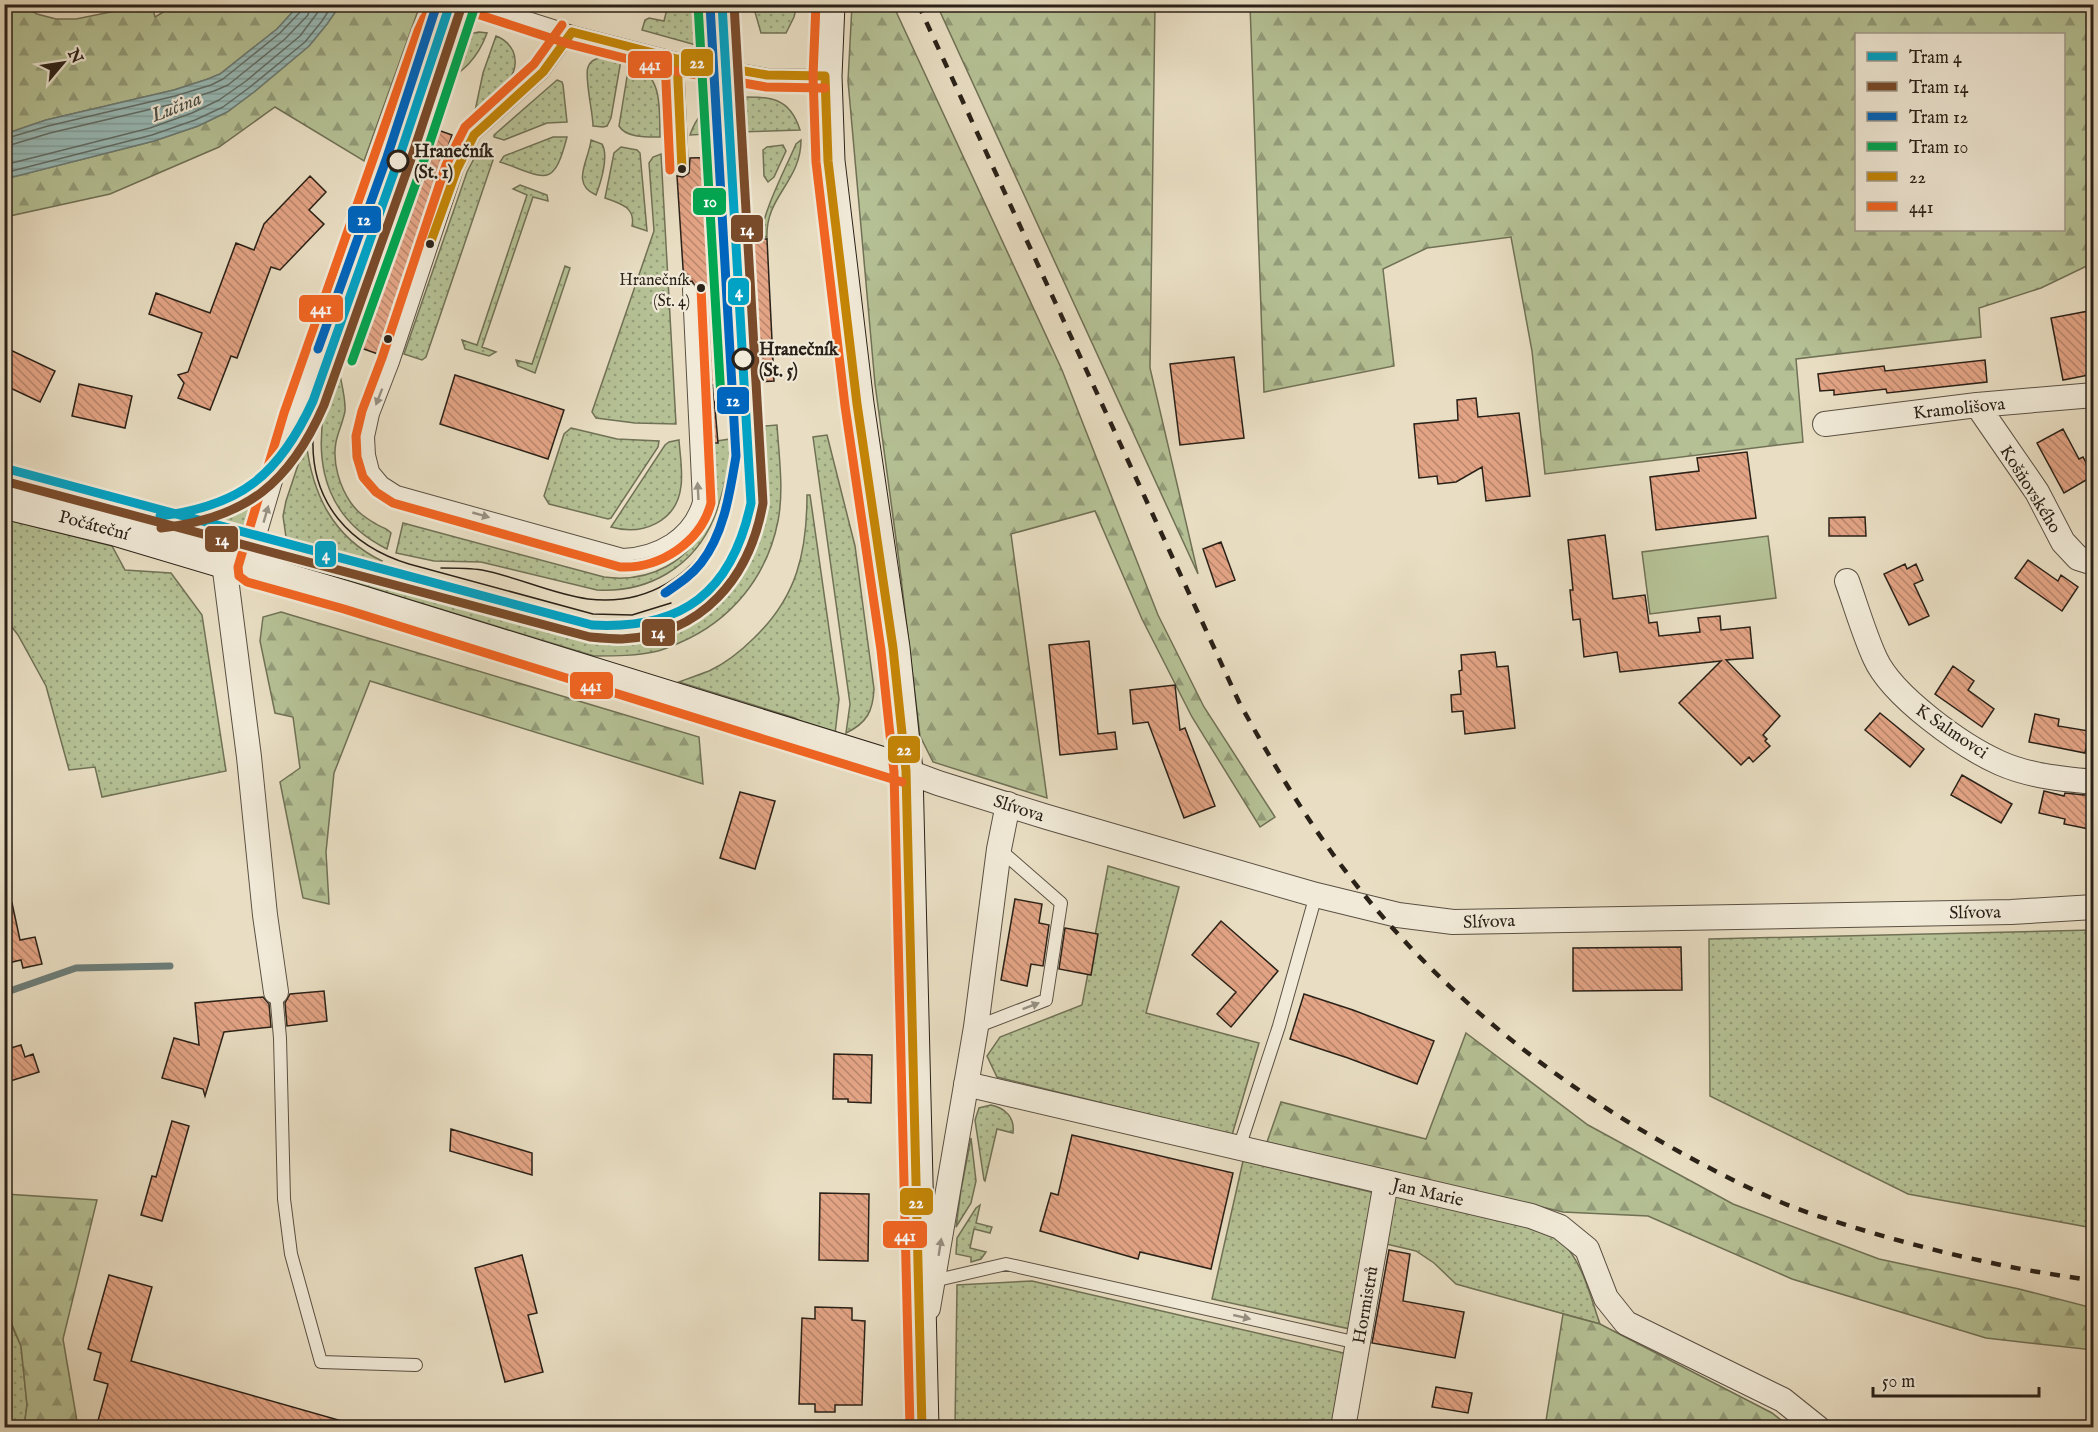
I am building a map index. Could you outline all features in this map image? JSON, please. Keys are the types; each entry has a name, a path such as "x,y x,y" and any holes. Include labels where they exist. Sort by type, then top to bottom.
{"main road":[{"path":"828,4 825,76 828,161 857,404 893,648 906,771 926,1282 920,1346 922,1428"},
{"name":"Počáteční","path":"4,502 115,529 347,598 906,771"}],"street":[{"name":"Kramolišova","path":"1825,424 1977,405 2094,395"},
{"name":"Košňovského","path":"1977,405 2037,492 2063,542 2078,558 2094,563"},
{"path":"237,567 249,757 265,915 276,992"},
{"name":"K Salmovci","path":"1847,581 1876,660 1904,697 1949,733 2000,763 2050,778 2094,782"},
{"name":"Slívova","path":"906,771 1047,817 1316,895 1398,915 1453,922 2011,912 2094,907"},
{"path":"926,1282 976,1027 999,849 1008,804"},
{"name":"Jan Marie","path":"966,1084 1531,1216 1560,1227 1587,1249 1606,1298 1626,1323 1783,1400 1818,1428"},
{"name":"Hormistrů","path":"1343,1428 1386,1182"}],"lane":[{"path":"237,567 295,417 427,41 437,19 456,4"},
{"path":"484,4 572,32 676,58 767,75 825,76"},
{"path":"572,32 543,72 474,135 457,169 393,362 373,414 368,437 373,471 383,483 397,492 623,555 651,551 666,544 690,523 699,502 689,289"},
{"path":"676,58 682,169"},
{"path":"976,1027 1046,1000 1061,903 999,849"},
{"path":"1239,1148 1279,1026 1316,895"},
{"path":"276,992 280,1038 285,1210 291,1254 321,1362 416,1365"},
{"path":"926,1282 1006,1264 1358,1343"}],"green space":[{"path":"4,5 22,5 37,14 56,19 76,19 145,5 152,5 155,17 175,5 299,5 277,29 220,74 174,90 46,120 5,134"},
{"path":"340,5 420,5 364,161 275,107 219,147 110,194 5,217 4,179 154,141 198,126 227,112 309,46"},
{"path":"668,5 717,5 721,52 642,30 645,20 649,18 664,21"},
{"path":"753,5 797,5 786,33 761,33"},
{"path":"852,5 893,5 1062,370 1158,615 1204,707 1275,817 1260,827 1192,717 1142,619 1095,511 1011,534 1047,798 933,762 920,736 875,384 848,81"},
{"path":"937,5 1155,5 1150,368 1198,574"},
{"path":"1250,5 2093,5 2093,263 2041,288 1979,308 1981,337 1796,359 1803,442 1545,474 1532,351 1511,237 1427,248 1383,269 1394,366 1264,392"},
{"path":"479,32 487,33 477,54 449,80 430,93 428,92 445,54 459,39"},
{"path":"496,36 506,42 513,51 514,70 504,86 475,111 483,73"},
{"path":"599,58 621,60 611,118 607,126 603,127 593,126 587,78 589,65"},
{"path":"631,63 649,76 658,94 660,137 632,135 619,126"},
{"path":"557,80 563,85 567,122 547,123 504,140 494,137 494,135"},
{"path":"736,97 776,100 790,110 800,130 737,132"},
{"path":"724,98 726,133 690,135 702,112"},
{"path":"553,137 567,137 557,166 552,173 537,175 500,162 504,156"},
{"path":"591,140 602,144 605,155 596,195 588,190 582,178"},
{"path":"801,140 795,167 771,211 767,238 763,235 762,228 769,205 796,144"},
{"path":"783,145 786,151 774,177 768,182 764,176 763,150 767,147"},
{"path":"621,147 637,150 640,153 647,231 632,226 633,220 629,210 605,198 614,153"},
{"path":"483,148 492,153 493,160 426,357 422,360 404,354 467,172 478,151"},
{"path":"661,154 676,424 635,423 596,418 592,412 654,231 649,163 653,157"},
{"path":"520,185 547,195 548,201 533,197 482,347 496,352 489,356 465,349 462,340 477,345 527,195 513,189"},
{"path":"565,266 570,268 535,373 518,366 516,360 532,364"},
{"path":"339,370 345,406 335,450 340,482 356,510 391,533 387,549 363,534 344,516 332,495 324,473 321,449 322,424 333,372"},
{"path":"777,425 780,509 773,541 765,561 744,595 715,623 698,634 658,651 634,655 594,656 316,571 295,552 597,633 629,634 661,628 694,612 709,601 735,574 745,558 752,541 758,512 759,488 754,427"},
{"path":"571,428 617,439 659,441 658,447 611,518 549,504 544,496 564,434"},
{"path":"827,435 855,546 874,689 872,704 864,720 846,733 850,704 813,437"},
{"path":"736,438 721,499 705,535 682,563 667,574 634,587 597,590 481,562 434,561 396,553 403,523 604,577 636,577 652,573 680,558 691,547 699,533 705,517 707,499 705,443"},
{"path":"679,440 682,480 673,509 656,523 646,527 623,529 611,527 665,445"},
{"path":"306,441 313,478 328,512 350,539 382,561 380,563 286,537 283,516 286,501"},
{"path":"264,483 254,512 242,527 205,515 239,500"},
{"path":"807,495 810,495 839,699 835,734 812,729 795,718 679,682 709,671 744,648 769,622 780,606 790,590 802,554"},
{"path":"5,519 112,546 125,570 171,573 202,615 226,771 102,797 95,767 69,770 46,686 18,635 5,618"},
{"path":"149,522 178,522 232,535 226,539 212,541"},
{"path":"1768,536 1776,598 1650,614 1642,552"},
{"path":"281,612 699,737 703,784 370,681 334,773 326,852 329,904 303,898 280,782 300,768 293,717 275,713 260,641 263,617"},
{"path":"1108,866 1179,887 1146,1013 1259,1043 1232,1135 997,1077 987,1056 1000,1037 1082,1005"},
{"path":"2093,930 2093,1228 1908,1194 1710,1096 1709,939"},
{"path":"1466,1033 1588,1125 1733,1204 1879,1259 2019,1289 2093,1308 2093,1350 1986,1338 1792,1279 1648,1216 1563,1212 1267,1142 1281,1102 1426,1139"},
{"path":"991,1105 1001,1108 1008,1114 1011,1118 1013,1133 997,1129 985,1181 975,1120 979,1108"},
{"path":"971,1138 976,1181 971,1203 956,1227 961,1190"},
{"path":"1243,1161 1375,1193 1350,1329 1212,1299"},
{"path":"5,1194 97,1200 63,1339 78,1427 24,1427 27,1405 21,1346 5,1308"},
{"path":"1396,1195 1509,1221 1550,1234 1569,1249 1575,1259 1600,1324 1456,1284 1434,1263 1416,1251 1382,1243"},
{"path":"980,1205 976,1223 992,1227 990,1233 974,1229 970,1248 986,1252 981,1259 971,1262 971,1257 956,1254 957,1238"},
{"path":"1032,1281 1348,1354 1334,1427 955,1428 957,1285"},
{"path":"4,1309 21,1346 27,1405 24,1427 5,1427"},
{"path":"1563,1314 1600,1324 1772,1413 1790,1427 1545,1427"}],"water":[{"name":"Lučina","path":"299,5 340,5 309,46 227,112 198,126 154,141 5,179 5,134 46,120 174,90 220,74 277,29"}],"building":[{"path":"415,122 452,135 378,354 341,341"},
{"path":"728,157 732,239 767,239 774,381 713,385 718,443 704,443 697,289 692,281 684,283 677,176 683,177 689,173 690,158"},
{"path":"310,176 326,192 309,210 324,224 280,270 271,267 237,358 231,356 210,410 178,398 184,383 178,375 188,372 202,333 149,314 156,293 210,313 236,243 254,250 264,224"},
{"path":"2094,310 2094,374 2063,380 2051,318"},
{"path":"4,347 55,371 40,402 4,385"},
{"path":"1234,357 1244,438 1180,445 1170,364"},
{"path":"1985,360 1987,382 1887,393 1886,389 1834,395 1834,390 1820,391 1818,374 1884,366 1885,371"},
{"path":"455,375 564,410 548,459 440,424"},
{"path":"79,384 132,396 125,428 72,416"},
{"path":"1476,398 1478,417 1519,413 1530,496 1486,501 1482,467 1456,482 1438,484 1437,476 1419,478 1414,424 1458,420 1457,400"},
{"path":"2063,429 2079,459 2083,457 2093,476 2064,493 2037,443"},
{"path":"1747,452 1756,518 1656,530 1650,477 1699,471 1697,458"},
{"path":"1865,517 1866,536 1829,536 1829,518"},
{"path":"1605,535 1613,599 1645,595 1649,623 1657,622 1659,636 1700,632 1698,618 1720,616 1721,630 1750,627 1753,658 1726,660 1780,716 1763,735 1770,746 1753,762 1749,757 1741,765 1679,703 1721,661 1620,672 1617,652 1584,657 1580,619 1573,620 1570,590 1573,590 1568,540"},
{"path":"1221,542 1235,580 1216,587 1203,549"},
{"path":"2028,560 2058,581 2061,575 2078,587 2062,611 2015,578"},
{"path":"1905,564 1907,569 1916,564 1923,580 1914,584 1929,616 1909,625 1884,574"},
{"path":"1089,641 1098,734 1115,732 1117,749 1060,755 1049,645"},
{"path":"1495,652 1497,667 1508,666 1515,728 1465,734 1463,711 1452,712 1451,695 1461,694 1459,671 1462,670 1461,655"},
{"path":"1953,666 1974,681 1968,690 1994,709 1982,727 1935,694"},
{"path":"1175,685 1180,730 1185,728 1215,806 1184,818 1148,722 1133,724 1130,690"},
{"path":"1880,713 1924,749 1910,767 1865,730"},
{"path":"2035,714 2059,719 2058,726 2089,731 2085,753 2029,742"},
{"path":"1962,775 2012,804 2001,823 1951,795"},
{"path":"2044,791 2064,796 2065,793 2094,796 2094,830 2064,824 2065,819 2039,813"},
{"path":"740,792 775,801 755,869 720,858"},
{"path":"1015,899 1042,904 1039,923 1049,925 1043,966 1031,964 1027,986 1001,980"},
{"path":"12,903 20,940 35,937 42,964 23,968 21,960 4,964 4,904"},
{"path":"1221,921 1278,971 1231,1027 1217,1014 1236,992 1192,955"},
{"path":"1065,928 1098,934 1091,975 1059,969"},
{"path":"1681,947 1682,990 1573,991 1573,948"},
{"path":"324,991 327,1021 287,1026 285,1003 290,994"},
{"path":"1304,994 1434,1041 1417,1084 1290,1039"},
{"path":"263,997 269,1004 271,1027 224,1032 205,1096 203,1089 162,1078 174,1038 199,1045 195,1003"},
{"path":"21,1045 25,1057 33,1054 39,1072 4,1083 4,1050"},
{"path":"834,1054 872,1055 871,1103 833,1099"},
{"path":"172,1121 189,1126 162,1221 141,1215 152,1176 156,1177"},
{"path":"451,1129 532,1153 532,1175 450,1151"},
{"path":"1072,1135 1233,1173 1211,1269 1140,1252 1138,1259 1040,1231 1051,1193 1058,1195"},
{"path":"820,1193 869,1194 868,1261 819,1260"},
{"path":"1389,1250 1410,1254 1403,1301 1464,1312 1455,1358 1372,1343"},
{"path":"522,1255 537,1313 528,1315 543,1372 505,1382 475,1268"},
{"path":"109,1275 152,1287 131,1361 349,1423 349,1428 96,1428 108,1384 94,1380 101,1353 88,1349"},
{"path":"815,1307 852,1308 852,1320 865,1321 862,1405 835,1405 835,1412 815,1412 815,1404 799,1404 802,1318 815,1319"},
{"path":"1436,1387 1472,1393 1468,1413 1432,1407"}],"waterway":[{"path":"4,993 76,968 170,966"}],"tram line":[{"name":"12","path":"318,349 387,157 437,4"},
{"name":"4","path":"160,516 188,511 235,495 271,467 300,427 313,401 398,161 450,4"},
{"name":"4","path":"4,468 592,625 624,625 653,621 677,612 698,599 716,582 731,560 751,503 722,4"},
{"name":"14","path":"4,481 590,637 622,639 650,635 676,627 698,614 718,598 734,578 747,555 763,503 734,4"},
{"name":"10","path":"698,5 721,398"},
{"name":"12","path":"665,593 697,568 709,552 725,512 736,456 710,5"},
{"name":"14","path":"161,528 218,516 262,492 280,476 311,432 324,405 409,165 461,8"},
{"name":"10","path":"352,361 421,169 473,12"},
{"path":"329,353 315,417 314,462 319,483 338,519 369,546 409,564 593,614 632,615 671,603"},
{"path":"441,568 482,570 588,599 630,598 667,583 697,558 719,522 742,433 745,397"},
{"path":"505,598 539,611"}],"railway":[{"path":"918,4 1239,702 1319,835 1356,885 1411,948 1487,1019 1569,1083 1657,1139 1743,1185 1800,1210 1903,1242 2005,1266 2094,1281"}],"transit line":[{"name":"441","path":"434,4 418,31 284,413 238,567 239,576 247,582 344,609 902,782"},
{"name":"441","path":"816,4 813,76 816,162 845,406 881,650 894,772 910,1428"},
{"name":"441","path":"480,15 569,44 675,71 766,87 825,88"},
{"name":"441","path":"562,25 534,64 465,127 446,165 382,358 362,411 356,436 357,457 363,477 376,492 393,503 620,567 650,563 664,558 688,541 698,530 711,503 701,288"},
{"name":"22","path":"572,32 677,59 767,75 825,76"},
{"name":"22","path":"430,244 457,169 474,135 543,72 572,32"},
{"name":"22","path":"677,59 682,169"},
{"name":"441","path":"665,60 670,170"},
{"name":"22","path":"825,76 828,161 857,404 893,648 906,771 922,1428"}],"place":[{"name":"Hranečník (St. 1)","path":"398,161"},
{"name":"Hranečník (St. 4)","path":"701,288"},
{"name":"Hranečník (St. 5)","path":"743,359"}]}
